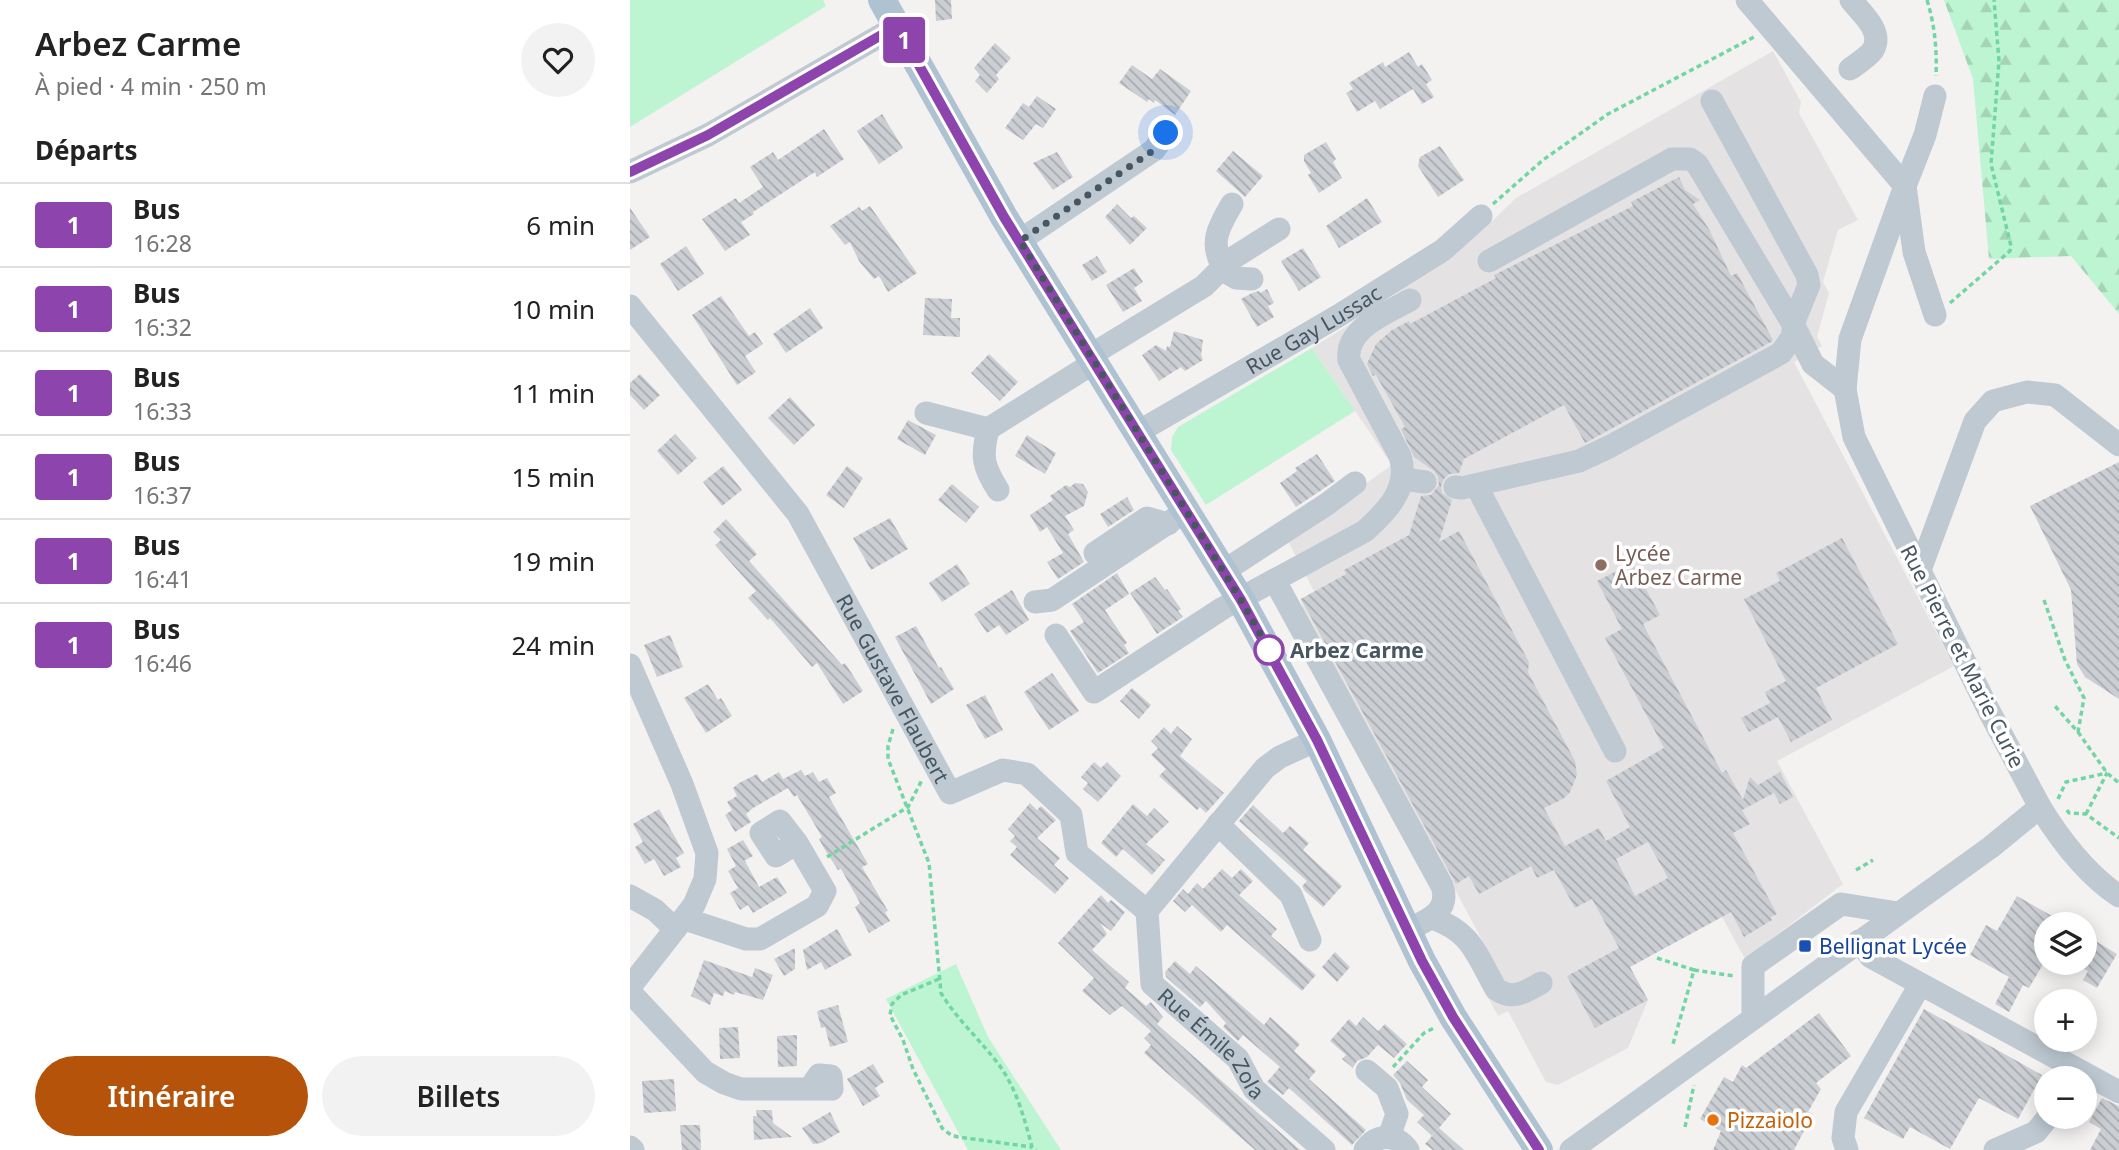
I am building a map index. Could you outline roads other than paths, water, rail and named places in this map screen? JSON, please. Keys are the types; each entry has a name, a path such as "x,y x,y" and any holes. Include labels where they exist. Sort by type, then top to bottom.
{"main road":[{"path":"882,0 1020,241 1138,432 1177,518 1224,571 1241,600 1419,924 1453,1017 1539,1150"}],"street":[{"path":"1747,0 1905,186 1914,252 1935,315"},
{"path":"1850,69 1872,51 1876,39 1872,26 1851,0"},
{"path":"630,172 708,135 897,26"},
{"name":"Rue Pierre et Marie Curie","path":"1935,96 1925,135 1850,339 1845,389 1854,437 1989,711 2040,807 2056,833 2080,862 2119,896"},
{"path":"1615,751 1466,486 1569,464 1609,447 1781,353 1793,336 1793,324 1809,285 1807,275 1712,101"},
{"path":"1020,241 1154,150 1166,133"},
{"path":"1489,261 1672,159 1690,159 1697,164 1793,324 1813,365 1845,389"},
{"path":"1233,204 1217,232 1215,243 1221,264 1236,278 1252,279"},
{"name":"Rue Gay Lussac","path":"1138,432 1443,250 1481,216"},
{"path":"998,490 984,463 983,453 988,429 1204,286 1221,264 1279,229"},
{"path":"1056,635 1094,692 1223,608 1365,531 1387,509 1401,488 1414,480 1403,467 1400,456 1349,360 1348,352 1359,331 1410,300"},
{"name":"Rue Gustave Flaubert","path":"630,306 798,514 950,793 1003,770 1027,774 1071,815 1077,853 1147,911"},
{"path":"1920,570 1975,421 1993,401 2027,392 2055,395 2119,445"},
{"path":"926,414 988,429"},
{"path":"1224,571 1355,483"},
{"path":"1095,553 1147,518 1177,518"},
{"path":"1035,602 1052,600 1177,518"},
{"path":"1275,581 1442,886 1443,904 1437,915 1419,924"},
{"path":"630,665 682,784 707,853 705,879 694,905 630,989 705,1072 724,1083 740,1089 810,1088"},
{"path":"1147,911 1265,768 1280,757 1317,740"},
{"path":"1571,1150 1991,847 2040,807"},
{"path":"1217,824 1291,895 1310,940"},
{"path":"630,897 680,924 746,939 760,939 817,906 825,891 797,843"},
{"path":"1753,1017 1753,978 1860,908 1898,913"},
{"name":"Rue Émile Zola","path":"1147,911 1152,984 1238,1059 1254,1089 1324,1150"},
{"path":"1419,924 1451,926 1467,938 1496,989 1501,992 1517,996 1541,983"},
{"path":"1859,942 1871,957 2059,1066"},
{"path":"1847,1150 1843,1138 1846,1112 1920,985"},
{"path":"1365,1150 1375,1140 1399,1144 1397,1114 1387,1088 1373,1076"},
{"path":"2097,1083 2119,1092"},
{"path":"1995,1150 2038,1129"}],"place":[{"name":"Lycée Arbez Carme","path":"1601,565"},
{"name":"Arbez Carme","path":"1269,650"},
{"name":"Bellignat Lycée","path":"1805,946"},
{"name":"Pizzaiolo","path":"1713,1120"}]}
